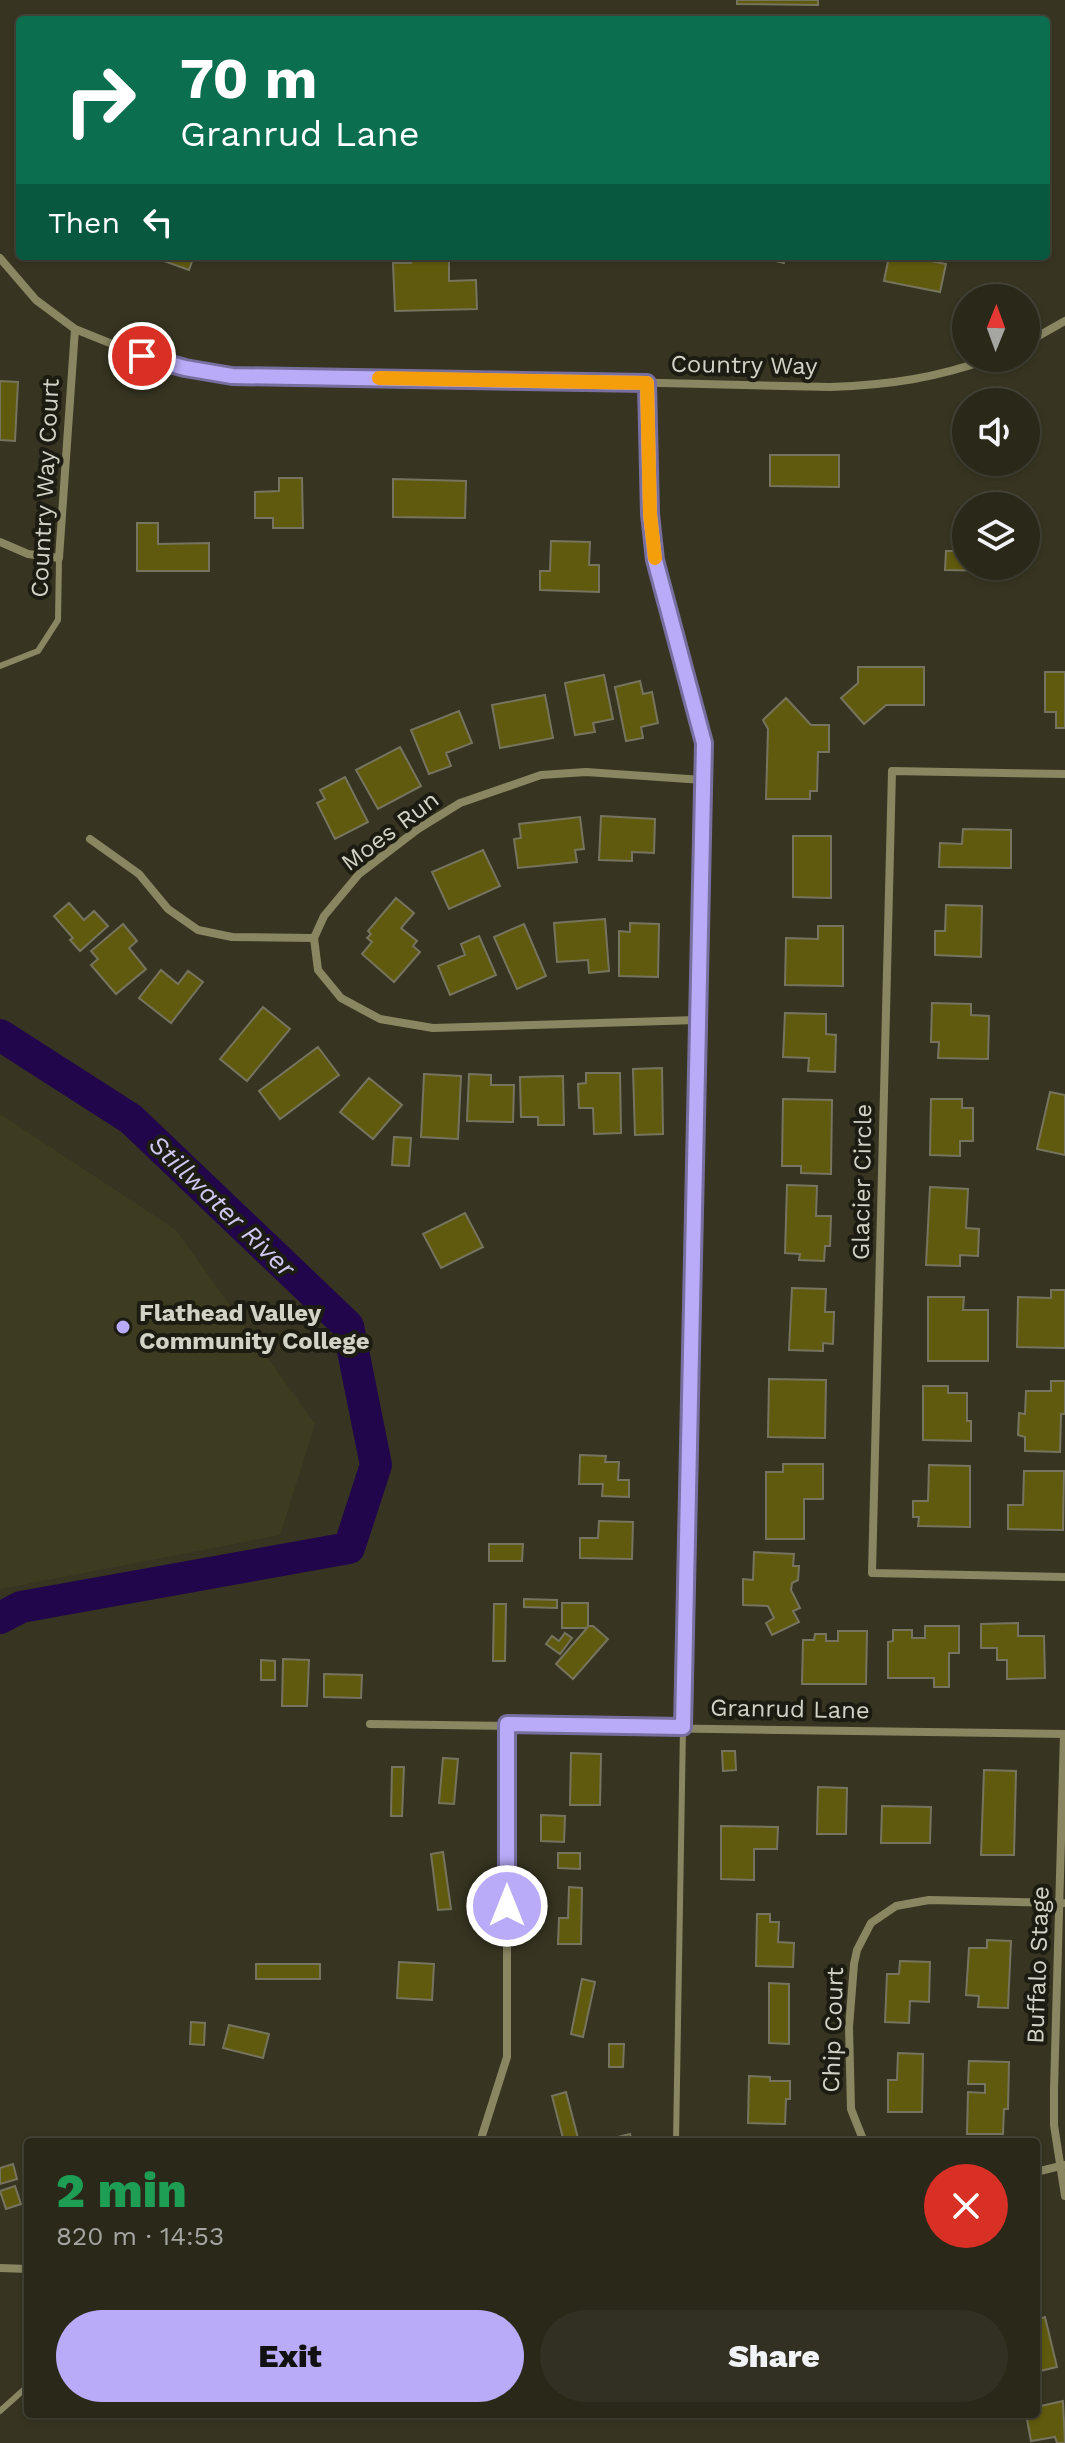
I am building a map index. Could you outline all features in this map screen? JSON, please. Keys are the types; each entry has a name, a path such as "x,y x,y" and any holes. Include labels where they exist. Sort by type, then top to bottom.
{"street":[{"name":"Country Way","path":"0,258 36,300 75,329 142,356 232,376 830,387 879,386 927,379 952,371"},
{"path":"1040,335 1065,321"},
{"name":"Country Way Court","path":"59,558 75,329"},
{"path":"647,383 650,514 655,560 704,743 683,1727"},
{"path":"0,542 28,554 59,558"},
{"name":"Glacier Circle","path":"1065,774 892,771 872,1573 1065,1577"},
{"name":"Moes Run","path":"314,938 324,916 359,874 418,829 460,803 541,775 586,772 703,780"},
{"path":"90,839 139,874 168,909 198,930 232,937 314,938 318,970 341,998 380,1019 433,1028 697,1020"},
{"name":"Granrud Lane","path":"370,1724 1065,1734"},
{"path":"481,2138 507,2057 507,1724"},
{"name":"Buffalo Stage","path":"1065,1734 1054,2089 1054,2125 1065,2196"},
{"name":"Chip Court","path":"862,2138 851,2109 849,2027 854,1964 857,1950 871,1923 896,1906 929,1900 1062,1903"},
{"path":"1040,2171 1062,2166"},
{"path":"0,2268 24,2269"}],"lane":[{"name":"Country Way Court","path":"0,666 38,651 58,620 59,558"},
{"path":"676,2138 683,1727"},
{"path":"0,2411 24,2390"}],"shaded area":[{"name":"Flathead Valley Community College","path":"0,1114 176,1230 315,1424 280,1535 0,1589"}],"building":[{"path":"737,0 818,0 818,5 737,4"},
{"path":"161,260 193,260 189,270"},
{"path":"411,260 449,260 449,281 476,280 477,309 395,311 393,263 411,263"},
{"path":"888,260 926,260 946,264 940,292 884,281"},
{"path":"0,381 18,382 15,441 0,440"},
{"path":"770,455 839,455 839,487 770,486"},
{"path":"279,478 302,478 303,528 273,528 273,518 255,518 255,492 279,491"},
{"path":"393,479 466,481 465,518 393,517"},
{"path":"137,523 158,523 158,544 209,543 209,571 137,571"},
{"path":"551,541 590,542 589,565 599,565 599,592 540,590 540,571 550,571"},
{"path":"946,551 952,551 952,570 945,570"},
{"path":"858,667 924,667 924,705 886,705 864,724 841,698 858,683"},
{"path":"1045,672 1065,672 1065,728 1056,728 1056,712 1045,712"},
{"path":"604,675 613,719 593,723 595,732 575,735 565,683"},
{"path":"640,681 643,694 652,692 658,723 641,727 643,738 626,741 615,687"},
{"path":"545,695 553,738 500,748 492,705"},
{"path":"786,698 811,725 829,725 829,752 818,752 817,791 810,791 810,799 766,799 768,729 763,720"},
{"path":"459,711 472,743 446,753 451,766 429,774 411,730"},
{"path":"400,747 421,786 378,809 356,770"},
{"path":"345,777 368,822 335,839 317,803 325,799 320,790"},
{"path":"601,816 655,819 654,853 632,852 632,861 599,860"},
{"path":"580,817 584,849 575,850 577,862 518,868 514,839 521,838 519,824"},
{"path":"963,829 1011,830 1011,868 939,867 940,843 962,844"},
{"path":"793,836 831,836 831,898 793,897"},
{"path":"483,850 500,886 449,909 432,872"},
{"path":"396,898 414,913 401,928 417,941 413,946 420,952 394,982 362,954 372,942 367,938 371,934 368,931"},
{"path":"69,903 84,920 94,911 108,926 80,951 54,916"},
{"path":"946,905 982,906 981,957 935,955 935,931 945,931"},
{"path":"605,919 609,971 589,973 588,960 557,962 554,923"},
{"path":"630,923 659,924 658,977 619,976 619,931 630,932"},
{"path":"123,924 137,941 129,948 146,969 116,994 91,965 98,959 91,951"},
{"path":"524,924 546,976 517,989 494,937"},
{"path":"818,926 843,926 843,986 785,985 786,938 818,939"},
{"path":"479,936 496,975 450,995 438,966 465,955 461,944"},
{"path":"161,970 178,984 188,971 203,982 171,1023 139,998"},
{"path":"932,1003 971,1004 971,1015 989,1016 988,1059 938,1058 939,1042 931,1042"},
{"path":"263,1007 290,1029 247,1081 220,1059"},
{"path":"785,1013 826,1014 826,1034 836,1035 835,1072 808,1071 809,1058 783,1057"},
{"path":"318,1047 339,1075 280,1119 259,1091"},
{"path":"662,1068 663,1134 635,1135 633,1069"},
{"path":"586,1073 620,1073 621,1133 594,1134 593,1108 579,1108 578,1084 586,1083"},
{"path":"424,1074 461,1076 458,1139 421,1137"},
{"path":"469,1074 491,1075 491,1085 514,1085 513,1122 467,1121"},
{"path":"563,1076 564,1125 538,1125 538,1117 521,1117 520,1077"},
{"path":"369,1078 402,1105 373,1139 340,1112"},
{"path":"1050,1092 1065,1095 1065,1155 1037,1149"},
{"path":"783,1099 832,1100 831,1174 801,1173 801,1166 782,1166"},
{"path":"931,1099 962,1099 962,1108 973,1108 973,1141 960,1141 960,1156 930,1155"},
{"path":"394,1137 411,1138 409,1166 392,1165"},
{"path":"787,1185 817,1186 816,1216 831,1216 830,1246 825,1246 824,1261 799,1260 800,1254 785,1253"},
{"path":"930,1187 968,1189 966,1228 979,1229 978,1256 960,1255 960,1266 926,1265"},
{"path":"465,1213 483,1247 441,1268 423,1234"},
{"path":"792,1288 826,1289 825,1312 834,1312 833,1344 823,1343 823,1351 789,1350"},
{"path":"1051,1290 1065,1290 1065,1348 1017,1347 1018,1297 1051,1298"},
{"path":"928,1297 964,1297 963,1310 988,1310 988,1361 928,1361"},
{"path":"769,1379 826,1380 825,1438 768,1437"},
{"path":"1051,1381 1065,1381 1060,1452 1025,1451 1025,1437 1018,1435 1019,1413 1025,1414 1026,1391 1051,1391"},
{"path":"923,1386 948,1386 948,1393 967,1393 971,1441 923,1440"},
{"path":"580,1455 606,1456 605,1462 619,1462 618,1480 629,1480 629,1497 602,1496 603,1484 579,1484"},
{"path":"783,1464 823,1464 823,1499 804,1499 804,1539 766,1539 766,1472 783,1472"},
{"path":"929,1465 970,1466 970,1527 918,1526 919,1517 913,1517 913,1501 928,1501"},
{"path":"1024,1471 1064,1471 1063,1530 1008,1529 1008,1505 1023,1505"},
{"path":"599,1521 633,1522 632,1559 580,1558 580,1538 598,1538"},
{"path":"489,1544 523,1544 522,1561 489,1561"},
{"path":"754,1552 794,1554 793,1566 799,1566 798,1580 792,1583 791,1590 800,1608 793,1611 799,1622 772,1635 766,1623 774,1618 768,1606 743,1605 743,1579 753,1580"},
{"path":"524,1599 557,1600 557,1608 524,1607"},
{"path":"562,1603 588,1603 588,1626 593,1626 608,1639 573,1679 556,1664 587,1628 562,1628"},
{"path":"494,1604 506,1604 505,1661 493,1661"},
{"path":"1018,1623 1018,1636 1044,1636 1045,1678 1007,1679 1007,1660 997,1660 997,1648 981,1648 981,1624"},
{"path":"925,1626 959,1626 959,1653 949,1653 949,1687 934,1687 934,1678 888,1678 888,1642 893,1641 893,1630 912,1630 912,1638 925,1638"},
{"path":"838,1631 867,1631 866,1684 802,1684 803,1640 814,1640 815,1634 826,1634 826,1641 838,1641"},
{"path":"565,1633 572,1638 560,1654 546,1644 552,1636 559,1641"},
{"path":"283,1659 309,1660 307,1706 282,1706"},
{"path":"261,1660 275,1661 275,1680 261,1680"},
{"path":"324,1674 362,1675 361,1698 324,1697"},
{"path":"722,1751 735,1751 736,1770 723,1771"},
{"path":"571,1753 601,1754 600,1805 570,1805"},
{"path":"443,1758 458,1759 454,1804 439,1803"},
{"path":"392,1767 404,1767 402,1816 391,1816"},
{"path":"984,1770 1016,1771 1014,1855 981,1855"},
{"path":"818,1787 847,1788 846,1834 817,1834"},
{"path":"882,1806 931,1807 930,1843 881,1843"},
{"path":"541,1815 565,1816 564,1842 541,1841"},
{"path":"721,1826 778,1827 777,1849 754,1849 754,1880 721,1879"},
{"path":"443,1852 451,1909 438,1910 431,1854"},
{"path":"558,1853 580,1853 580,1869 558,1868"},
{"path":"569,1887 582,1888 581,1944 558,1944 559,1918 568,1918"},
{"path":"757,1914 770,1914 770,1922 779,1922 778,1942 794,1943 793,1967 756,1966"},
{"path":"987,1940 1011,1941 1008,2008 978,2007 979,1996 966,1995 969,1948 987,1948"},
{"path":"900,1961 930,1962 929,2002 910,2001 909,2023 885,2022 887,1974 899,1974"},
{"path":"399,1962 434,1964 432,2000 397,1998"},
{"path":"256,1964 320,1964 320,1979 256,1979"},
{"path":"582,1979 595,1982 583,2037 571,2034"},
{"path":"769,1983 789,1984 789,2044 769,2043"},
{"path":"191,2022 205,2023 204,2045 190,2044"},
{"path":"229,2025 269,2034 263,2058 223,2048"},
{"path":"609,2044 624,2044 623,2067 609,2067"},
{"path":"898,2053 923,2054 922,2112 888,2112 888,2080 897,2080"},
{"path":"969,2061 1009,2062 1008,2109 1004,2109 1003,2134 967,2134 968,2092 985,2093 985,2084 968,2084"},
{"path":"749,2076 770,2077 770,2081 790,2081 785,2124 748,2123"},
{"path":"566,2092 578,2138 563,2138 552,2096"},
{"path":"13,2164 17,2179 0,2184 0,2168"},
{"path":"15,2186 21,2204 6,2209 0,2191"},
{"path":"1045,2317 1057,2367 1040,2371 1040,2319"},
{"path":"1063,2401 1065,2443 1057,2443 1055,2437 1031,2441 1027,2418 1040,2418 1040,2406"}],"waterway":[{"name":"Stillwater River","path":"0,1035 131,1119 348,1326 376,1465 349,1548 21,1607 0,1618"}],"slow traffic":[{"path":"379,378 647,383 650,514 655,558"}],"place":[{"name":"Flathead Valley Community College","path":"123,1327"}],"route":[{"path":"142,356 232,376 647,383 650,514 655,560 704,743 683,1727 507,1724 507,1906"}]}
